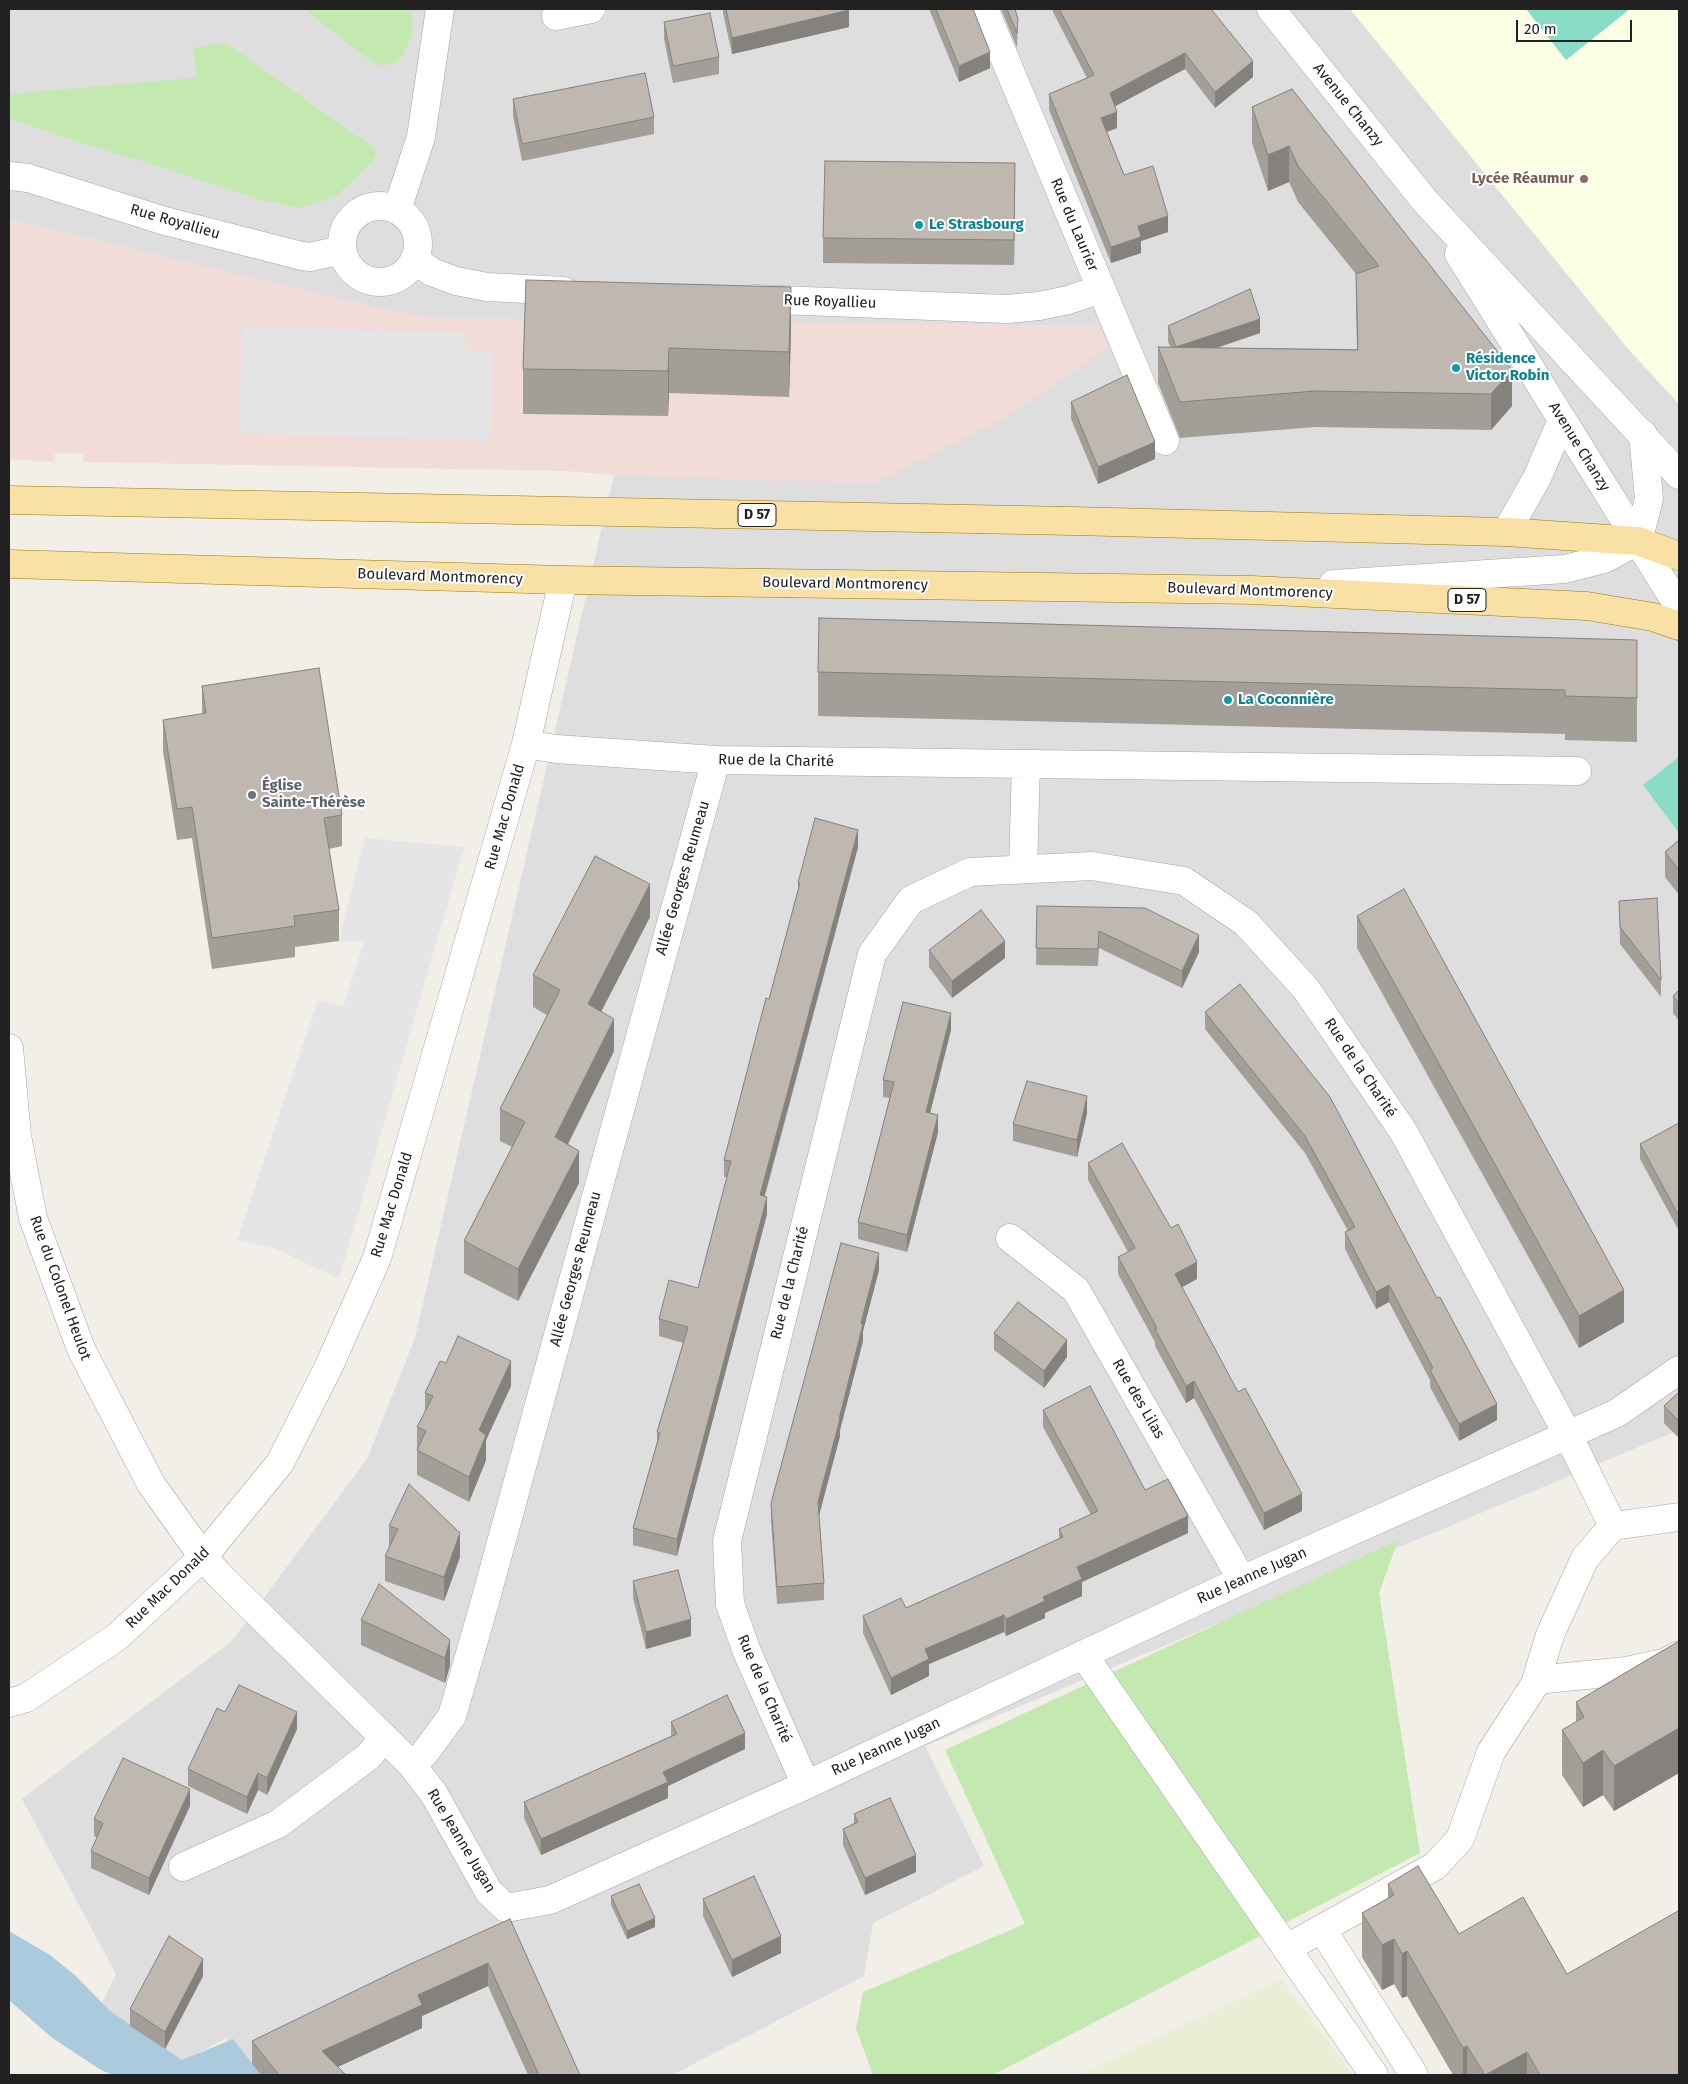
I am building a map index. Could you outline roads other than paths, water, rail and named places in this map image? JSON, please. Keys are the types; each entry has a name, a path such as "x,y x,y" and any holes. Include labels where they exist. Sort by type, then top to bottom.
{"main road":[{"name":"D 57","path":"9,500 1062,521 1506,532 1638,541 1679,556"},
{"name":"Boulevard Montmorency","path":"9,564 563,580 1252,590 1587,606 1653,617 1679,626"}],"street":[{"path":"397,210 421,137 440,9"},
{"path":"556,16 591,9"},
{"name":"Rue du Laurier","path":"984,9 1166,441"},
{"name":"Avenue Chanzy","path":"1271,9 1425,201 1679,475"},
{"name":"Rue Royallieu","path":"9,176 28,178 165,221 302,256 310,257 342,250"},
{"name":"Avenue Chanzy","path":"1425,201 1679,607"},
{"path":"374,206 384,206 397,210 407,216 416,232 418,244 414,260 408,269 396,278 387,281 373,281 362,278 351,270 342,250 345,228 358,212 374,206"},
{"path":"414,260 432,272 456,281 487,287 587,292"},
{"name":"Rue Royallieu","path":"725,298 1007,309 1039,306 1101,289"},
{"path":"1506,532 1537,478 1562,420"},
{"path":"1252,590 1565,569 1604,559 1638,541 1649,499 1643,434"},
{"name":"Rue Mac Donald","path":"9,1703 26,1698 117,1636 203,1557 280,1463 329,1366 377,1258 526,744 563,580"},
{"name":"Rue de la Charité","path":"526,744 716,760 1577,771"},
{"name":"Allée Georges Reumeau","path":"412,1765 424,1754 452,1716 716,760"},
{"path":"1023,869 1026,764"},
{"name":"Rue de la Charité","path":"806,1785 747,1652 730,1604 727,1541 872,954 911,900 970,872 1092,866 1184,882 1246,923 1306,989 1403,1131 1568,1435 1613,1526"},
{"name":"Rue du Colonel Heulot","path":"9,1048 17,1136 33,1218 81,1349 151,1484 203,1557"},
{"name":"Rue des Lilas","path":"1010,1238 1076,1290 1242,1580"},
{"name":"Rue Jeanne Jugan","path":"203,1557 412,1765 434,1794 489,1892 506,1908 550,1900 806,1785 1242,1580 1617,1413 1679,1370"},
{"path":"1287,1948 1435,1866 1460,1839 1491,1752 1536,1680 1550,1635 1585,1558 1613,1526 1679,1517"},
{"path":"1083,1654 1374,2075"},
{"path":"1536,1680 1626,1671 1664,1663 1679,1655"},
{"path":"183,1867 278,1824 369,1756 384,1737"},
{"path":"1322,1929 1414,2075"},
{"path":"1344,2031 1375,2013"}],"water":[{"path":"9,1931 50,1955 76,1976 110,2011 182,2060 233,2039 261,2075 113,2075 101,2070 51,2037 9,2000"}],"place":[{"name":"Lycée Réaumur","path":"1584,179"},
{"name":"Le Strasbourg","path":"919,225"},
{"name":"Résidence Victor Robin","path":"1456,368"},
{"name":"La Coconnière","path":"1228,700"},
{"name":"Église Sainte-Thérèse","path":"252,795"}]}
